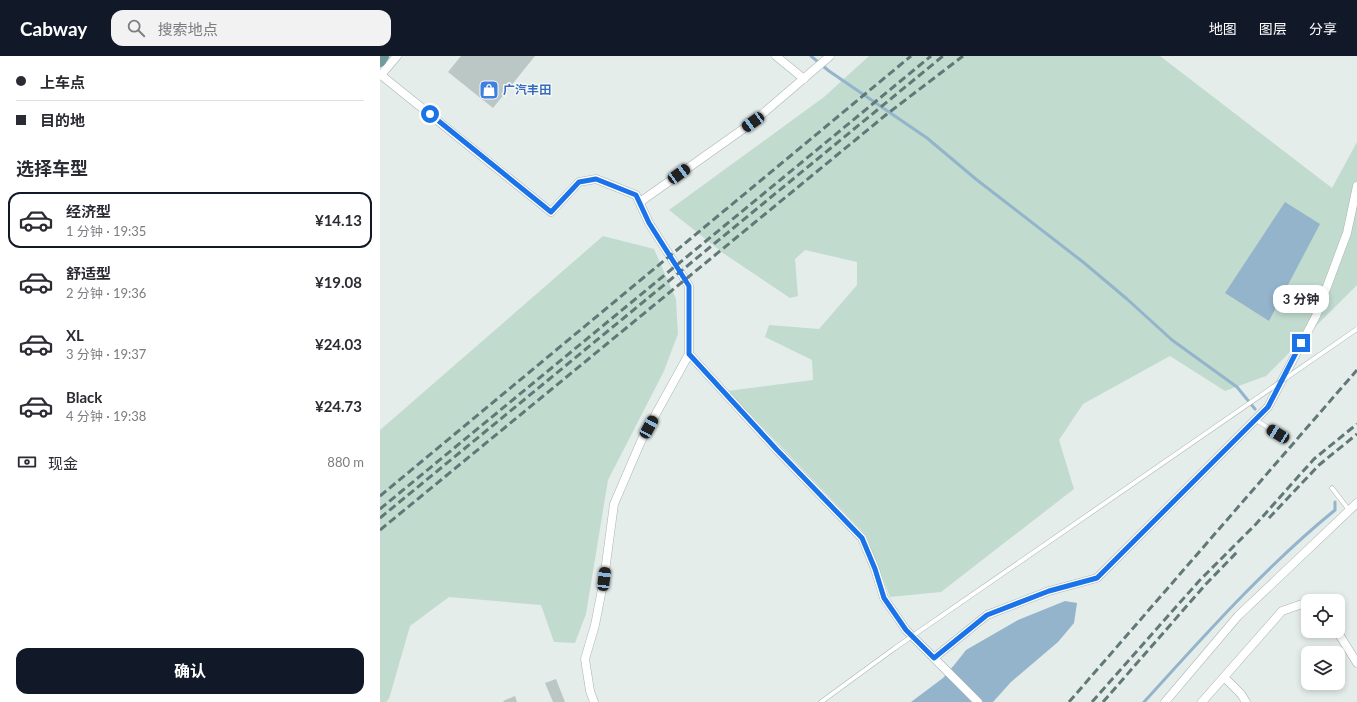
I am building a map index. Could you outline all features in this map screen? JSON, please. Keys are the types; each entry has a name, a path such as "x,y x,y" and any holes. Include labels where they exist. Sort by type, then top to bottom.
{"main road":[{"path":"380,60 383,56"}],"street":[{"path":"397,56 381,74 551,212 579,182 596,179 636,195 649,223 689,286 689,354 642,439 614,504 604,579 595,625 585,659 590,691 594,702"},
{"path":"776,56 804,79"},
{"path":"640,202 753,122 830,56"},
{"path":"934,658 987,615 1049,591 1097,578 1268,407 1316,316 1347,233 1357,186"},
{"path":"689,354 777,450 862,538 875,569 884,598 906,630 978,702"},
{"path":"1165,702 1238,616 1357,503"},
{"path":"1202,702 1282,610 1301,604"},
{"path":"1341,638 1357,663"},
{"path":"1224,677 1241,694 1246,702"}],"lane":[{"path":"821,702 895,648 1357,329"},
{"path":"1256,420 1286,439"},
{"path":"1332,488 1350,510"}],"green space":[{"path":"869,56 1160,56 1332,188 1357,142 1357,285 1266,376 1225,391 1170,356 1083,404 1059,440 1074,489 941,592 890,597 866,535 728,391 813,380 812,360 765,337 769,325 819,329 857,285 857,262 805,250 795,259 798,296 790,298 723,253 669,210 824,97"},
{"path":"603,236 654,249 676,299 678,334 664,371 608,480 586,614 575,643 554,642 541,605 449,597 410,626 389,699 386,702 380,702 380,430"}],"water":[{"path":"1285,202 1320,224 1269,321 1225,293"},
{"path":"1065,601 1077,603 1074,623 1058,642 1011,682 993,702 911,702 943,678 966,650 1018,620"}],"building":[{"name":"广汽丰田","path":"461,56 535,56 493,108 448,72"},
{"path":"556,679 565,702 553,702 545,683"},
{"path":"515,696 517,702 503,701"}],"waterway":[{"path":"811,56 829,71 927,138 977,180 1083,262 1172,340 1237,387 1255,409"},
{"path":"1144,702 1236,602 1284,555 1335,510 1335,502"}],"railway":[{"path":"380,496 911,56"},
{"path":"380,509 931,56"},
{"path":"380,518 943,56"},
{"path":"380,530 887,114 963,56"},
{"path":"1069,702 1357,370"},
{"path":"1092,702 1199,581 1256,524 1314,459 1357,424"},
{"path":"1269,518 1319,465 1357,434"},
{"path":"1103,702 1206,584 1239,550"}],"place":[{"name":"广汽丰田","path":"489,90"}],"route":[{"path":"430,114 551,212 579,182 596,179 636,195 649,223 689,286 689,354 777,450 862,538 875,569 884,598 906,630 934,658 987,615 1049,591 1097,578 1268,407 1301,343"}]}
